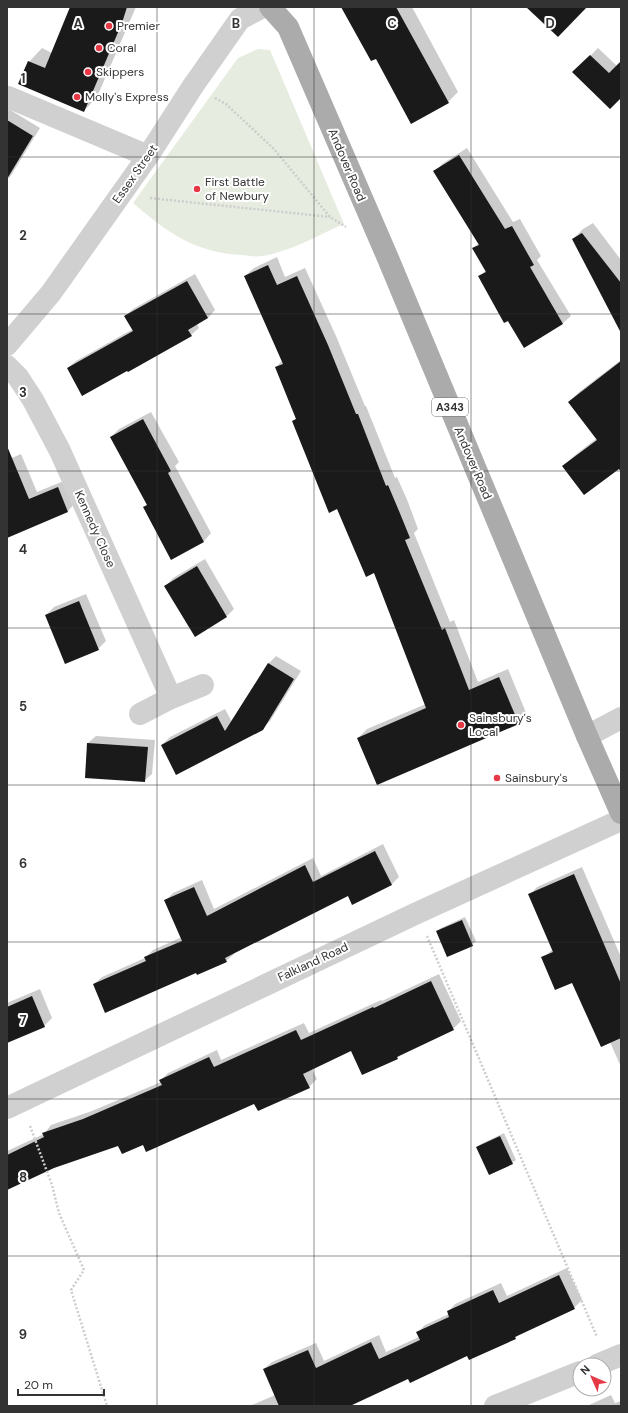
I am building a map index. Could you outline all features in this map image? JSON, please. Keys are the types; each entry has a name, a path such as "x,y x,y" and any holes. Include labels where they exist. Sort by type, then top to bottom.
{"main road":[{"name":"Andover Road","path":"270,7 288,27 390,263 587,736 621,813"}],"street":[{"name":"Essex Street","path":"7,345 51,294 148,156 193,86 240,19 263,7"},
{"path":"8,97 148,156"},
{"name":"Kennedy Close","path":"7,366 18,377 33,400 60,451 171,698"},
{"path":"140,714 171,698 204,685"},
{"path":"587,736 621,718"},
{"name":"Falkland Road","path":"14,1105 417,913 621,820"},
{"path":"495,1406 572,1375"}],"path":[{"path":"193,86 226,104 274,149 330,217 349,230"},
{"path":"120,195 330,217"},
{"path":"417,913 607,1357"},
{"path":"14,1105 52,1185 59,1213 84,1270 71,1290 107,1406"}],"shaded area":[{"path":"258,49 270,50 344,224 304,243 283,251 262,256 226,253 196,246 183,240 158,224 133,203 238,58"}],"building":[{"path":"70,7 127,7 122,23 84,112 18,84 28,61 45,68"},
{"path":"341,7 396,7 449,103 411,124 376,59 371,61"},
{"path":"526,7 587,7 558,37"},
{"path":"590,55 609,73 621,61 621,98 610,109 572,72"},
{"path":"7,120 33,136 7,179"},
{"path":"459,155 505,229 512,226 534,265 530,267 563,324 524,348 508,321 504,323 478,276 486,272 472,248 479,245 433,171"},
{"path":"582,233 621,283 621,333 572,239"},
{"path":"268,265 277,285 297,276 328,345 356,414 358,414 386,486 388,485 399,511 410,538 405,540 442,630 445,628 469,690 499,677 519,724 377,785 357,738 426,708 374,573 366,577 337,509 329,513 292,421 296,419 275,367 283,364 244,276"},
{"path":"187,281 208,318 188,330 192,336 82,396 67,368 133,331 124,316"},
{"path":"621,361 621,472 619,469 584,495 562,466 597,440 568,402"},
{"path":"143,419 171,471 168,473 204,542 171,560 143,507 147,505 110,437"},
{"path":"7,446 29,499 58,487 68,512 7,538"},
{"path":"197,566 227,617 195,637 164,586"},
{"path":"79,601 99,650 65,664 45,615"},
{"path":"268,663 294,679 263,730 176,775 161,745 217,716 225,731"},
{"path":"87,743 148,747 145,782 85,778"},
{"path":"375,851 392,885 352,905 348,896 225,958 227,962 197,975 196,973 105,1013 93,984 146,961 144,957 182,941 164,900 194,887 207,916 305,865 313,882"},
{"path":"574,874 621,984 621,1038 601,1047 572,983 555,990 541,957 553,952 528,894"},
{"path":"462,920 473,946 447,957 436,931"},
{"path":"431,981 454,1030 397,1057 398,1059 362,1075 351,1051 303,1074 310,1088 258,1111 254,1104 146,1152 143,1145 122,1154 118,1146 54,1168 7,1190 7,1155 44,1137 42,1133 83,1119 162,1085 159,1080 209,1057 214,1067 296,1030 301,1040"},
{"path":"32,996 45,1027 7,1043 7,1007"},
{"path":"500,1136 513,1164 489,1175 476,1147"},
{"path":"559,1275 575,1309 515,1337 516,1339 469,1360 467,1356 410,1383 408,1379 350,1406 279,1406 263,1369 308,1350 316,1368 371,1342 379,1359 420,1340 416,1332 449,1317 447,1311 493,1290 499,1303"}],"place":[{"name":"Premier","path":"109,26"},
{"name":"Coral","path":"99,48"},
{"name":"Skippers","path":"88,72"},
{"name":"Molly's Express","path":"77,97"},
{"name":"First Battle of Newbury","path":"197,189"},
{"name":"Sainsbury's Local","path":"461,725"},
{"name":"Sainsbury's","path":"497,778"}]}
